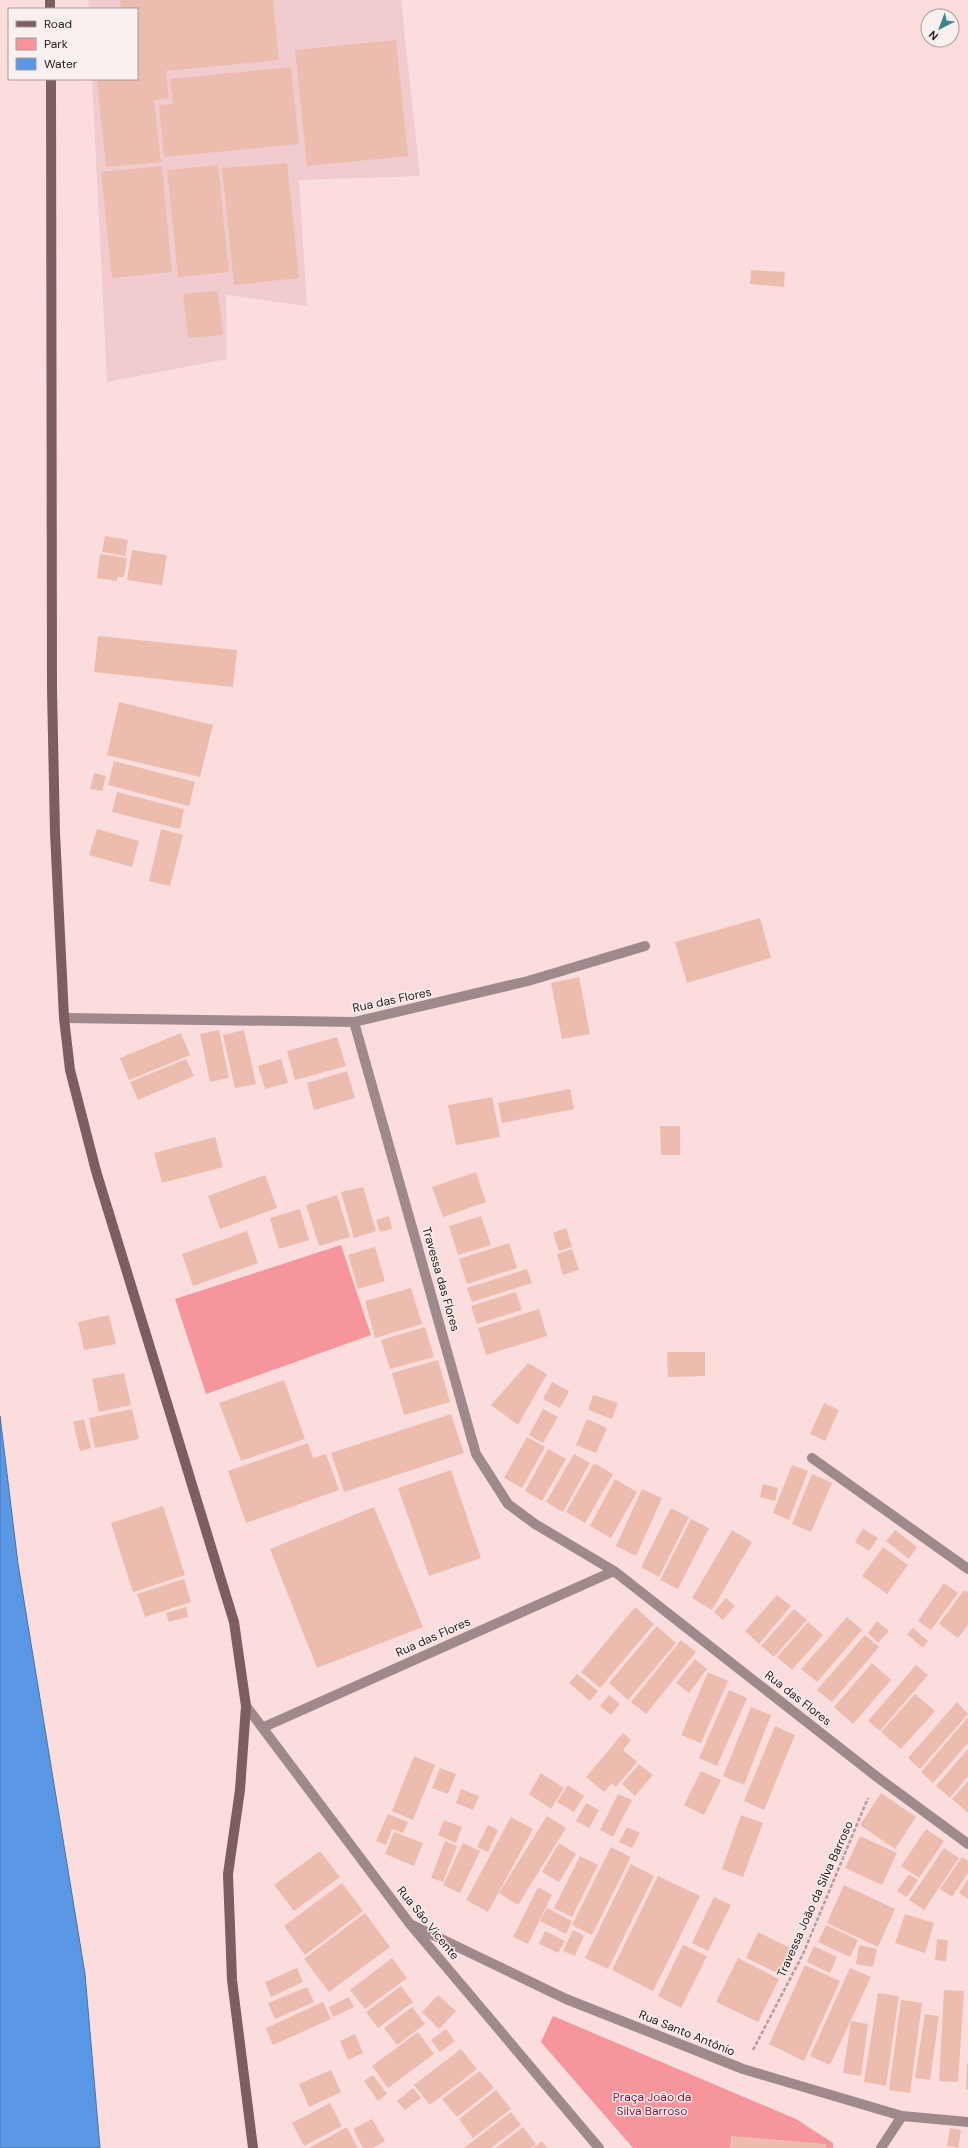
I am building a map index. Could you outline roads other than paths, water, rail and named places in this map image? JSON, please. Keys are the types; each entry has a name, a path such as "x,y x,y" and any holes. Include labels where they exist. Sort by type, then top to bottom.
{"main road":[{"path":"51,80 52,698 55,832 64,1018 70,1070 96,1171 234,1622 246,1706 240,1790 228,1874 232,1980 253,2148"}],"street":[{"name":"Rua das Flores","path":"64,1018 354,1022 528,981 644,946"},
{"name":"Travessa das Flores","path":"354,1022 476,1454 508,1504 535,1524"},
{"path":"812,1458 968,1569"},
{"name":"Rua das Flores","path":"535,1524 614,1571 877,1777 968,1844"},
{"name":"Rua das Flores","path":"264,1727 614,1571"},
{"name":"Rua São Vicente","path":"246,1706 264,1727 410,1924 599,2148"},
{"name":"Rua Santo Antônio","path":"410,1924 566,1999 743,2070 902,2116 968,2122"},
{"path":"881,2148 902,2116"}],"water":[{"path":"0,1416 18,1564 85,1974 100,2148 0,2148"}],"park label":[{"name":"Praça João da Silva Barroso","path":"652,2104"}]}
